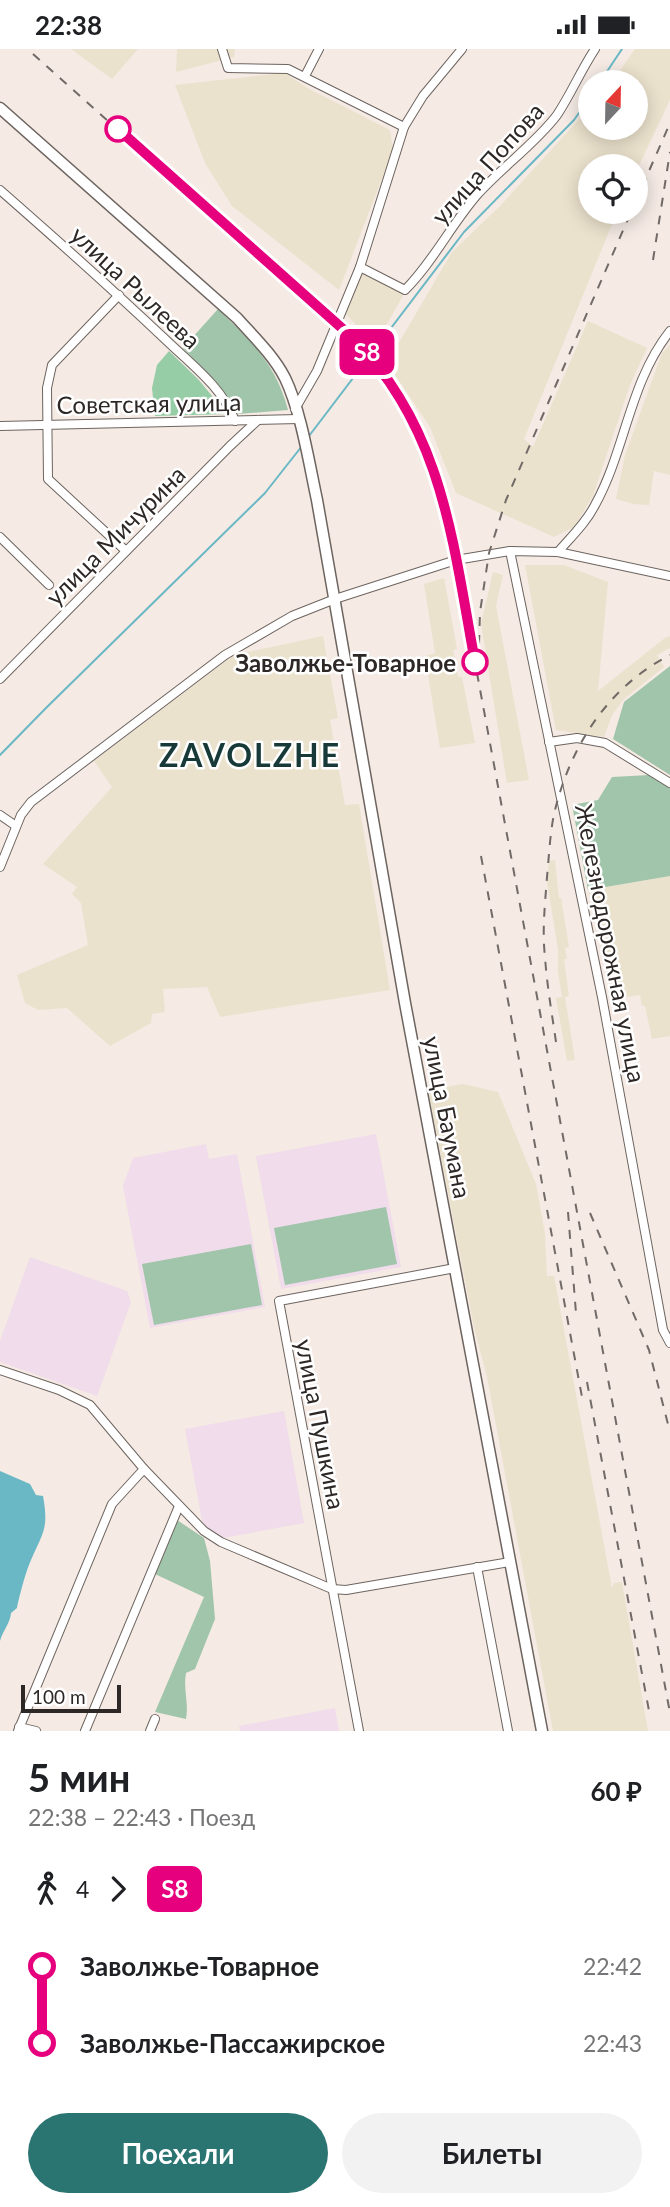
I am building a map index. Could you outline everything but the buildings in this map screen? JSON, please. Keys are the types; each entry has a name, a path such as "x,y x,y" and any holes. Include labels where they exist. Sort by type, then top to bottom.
{"main road":[{"name":"улица Баумана","path":"4,111 237,318 267,350 285,379 297,414 319,510 364,776 542,1731"}],"street":[{"path":"222,49 228,68 288,69 404,127"},
{"path":"305,76 319,49"},
{"path":"297,414 360,267 404,127 423,96 462,49"},
{"name":"улица Попова","path":"360,267 405,290 423,272 477,195 557,115 595,49"},
{"name":"улица Рылеева","path":"0,190 119,295 202,375 229,405 235,421"},
{"path":"119,295 52,366 47,388 48,479 126,551"},
{"path":"558,552 595,506 612,466 633,399 657,348 670,331"},
{"name":"Советская улица","path":"0,426 235,421 297,414"},
{"name":"улица Мичурина","path":"1,677 258,420"},
{"path":"0,537 49,585"},
{"path":"0,867 25,807 225,655 292,616 335,599 456,560 510,551 558,552 670,576"},
{"name":"Железнодорожная улица","path":"510,551 602,997 663,1330 670,1343"},
{"path":"550,742 577,738 605,743 670,783"},
{"path":"0,815 16,826"},
{"name":"улица Пушкина","path":"359,1731 279,1301 455,1268"},
{"path":"0,1370 82,1400 95,1410 179,1506 202,1529 221,1542 332,1589 346,1590 510,1562"},
{"path":"36,1731 19,1729 112,1504 144,1469"},
{"path":"85,1731 179,1506"},
{"path":"477,1567 508,1731"},
{"path":"150,1731 155,1719"}],"shaded area":[{"path":"71,49 138,49 112,79"},
{"path":"177,49 235,49 234,57 176,72"},
{"path":"635,49 670,49 670,100 644,154 578,154 578,224 612,224 524,439 533,447 588,321 647,348 630,385 593,496 574,527 554,537 456,493 430,427 387,363 452,252 500,206 578,120 578,140 648,140 648,70 620,70"},
{"path":"284,73 311,90 390,130 393,150 339,290 232,206 205,163 175,85"},
{"path":"362,271 404,294 375,345 346,314"},
{"path":"670,345 670,475 654,471 649,505 616,499 625,455 662,353"},
{"path":"525,565 564,565 608,582 598,691 670,636 670,648 657,655 664,667 623,700 612,715 604,737 556,730"},
{"path":"493,572 503,575 496,606 529,780 507,783 481,624"},
{"path":"444,578 457,649 453,650 458,677 462,677 475,743 440,748 425,656 435,653 424,584"},
{"path":"323,636 338,718 330,720 345,805 359,804 390,990 220,1017 207,987 163,989 165,1012 152,1014 151,1023 110,1046 67,1008 38,1010 25,1003 17,975 88,945 81,903 72,894 77,887 43,864 112,787 94,761 234,655"},
{"path":"555,860 569,947 565,948 567,959 564,959 569,996 565,997 575,1060 567,1061 556,998 562,997 558,949 547,882 549,861"},
{"path":"670,876 670,1036 652,1039 640,995 614,999 588,890"},
{"path":"463,1084 498,1092 536,1184 545,1234 547,1276 554,1276 612,1588 614,1583 622,1582 648,1731 553,1731 487,1377 474,1327 428,1090"},
{"path":"376,1134 401,1267 281,1289 256,1156"},
{"path":"206,1144 209,1159 237,1154 265,1307 150,1328 123,1186 133,1158"},
{"path":"30,1257 127,1291 131,1302 97,1396 0,1362 0,1341"},
{"path":"284,1411 304,1523 218,1539 203,1526 185,1429"},
{"path":"335,1708 339,1731 240,1731 239,1726"}],"green space":[{"path":"218,309 261,354 277,379 288,410 238,414 211,377 183,348"},
{"path":"169,351 198,379 227,414 155,416 152,388 157,365"},
{"path":"670,666 670,775 613,739 624,702"},
{"path":"649,775 670,788 670,876 588,890 572,805 598,800 612,777"},
{"path":"386,1207 397,1264 285,1285 274,1228"},
{"path":"251,1244 262,1305 154,1325 142,1264"},
{"path":"177,1520 204,1538 210,1561 215,1619 195,1669 186,1673 186,1719 155,1712 204,1597 155,1574"}],"water":[{"path":"0,1471 30,1484 36,1495 43,1496 45,1516 44,1530 27,1571 17,1608 11,1613 0,1641"}],"waterway":[{"path":"608,70 622,49"},
{"path":"309,436 464,232 578,114"},
{"path":"0,755 265,493 302,446"}],"railway":[{"path":"33,54 368,353 391,381 428,451 442,495 456,560 670,1713"},
{"path":"648,173 670,123"},
{"path":"653,260 670,152"},
{"path":"479,644 480,612 489,553 506,500 626,224"},
{"path":"556,1042 547,979 544,927 552,829 561,789 581,742 610,701 648,668 670,655"},
{"path":"481,856 582,1397"},
{"path":"568,1212 576,1313"},
{"path":"590,1213 649,1350 670,1432"},
{"path":"587,1382 650,1716"}],"train":[{"name":"S8","path":"118,129 353,338 388,378 417,428 440,485 475,662"}],"place":[{"name":"Заволжье-Товарное","path":"475,662"}],"district":[{"name":"ZAVOLZHE","path":"250,754"}]}
